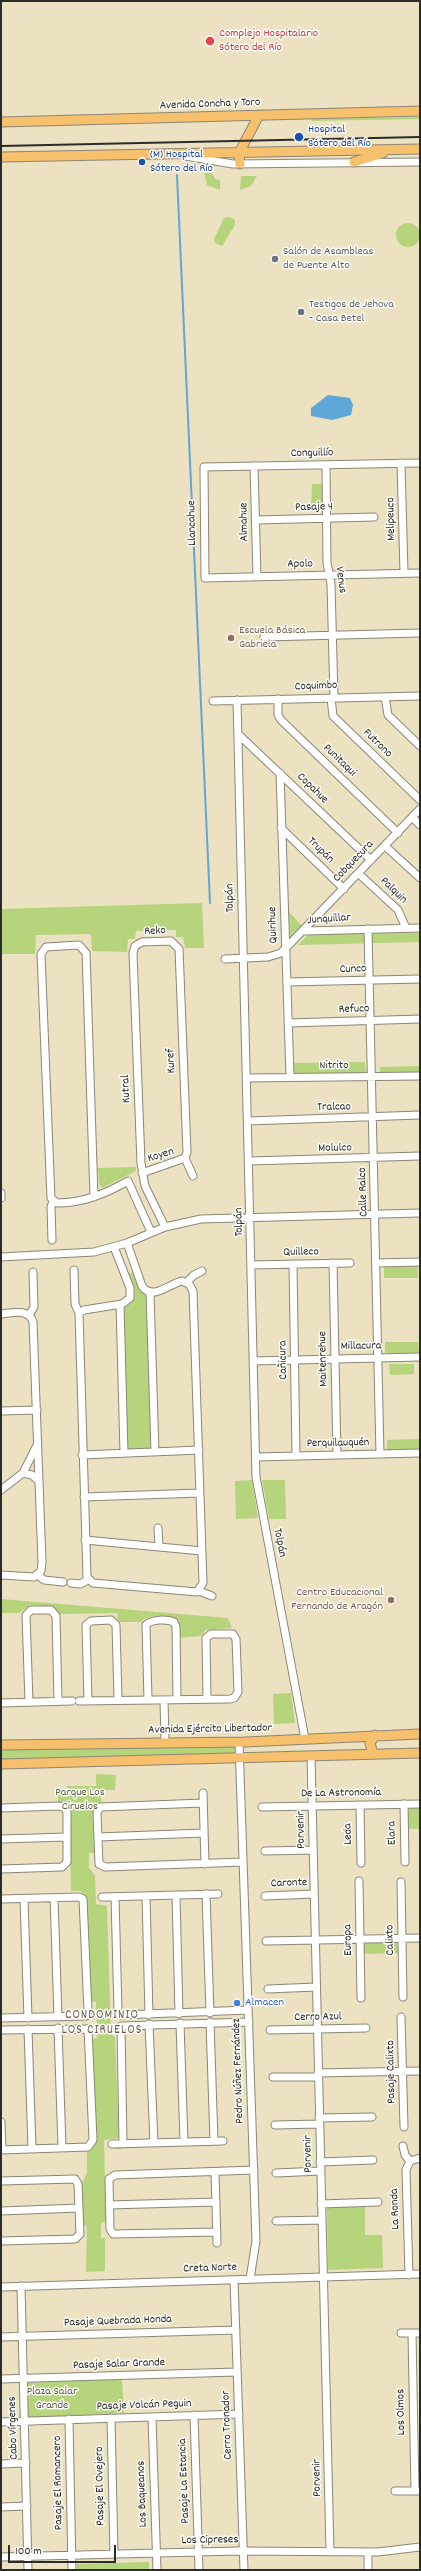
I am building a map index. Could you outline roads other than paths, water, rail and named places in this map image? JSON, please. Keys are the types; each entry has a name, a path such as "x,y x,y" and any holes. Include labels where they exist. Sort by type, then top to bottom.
{"main road":[{"name":"Avenida Concha y Toro","path":"1,122 420,112"},
{"path":"240,164 239,153 259,115"},
{"path":"354,162 391,150"},
{"path":"1,157 420,150"},
{"name":"Avenida Ejército Libertador","path":"1,1745 239,1742 420,1734"},
{"path":"373,1754 370,1743 375,1735"},
{"path":"287,1756 299,1751 305,1739"},
{"path":"1,1764 420,1753"}],"street":[{"path":"169,154 218,163 240,164 420,162"},
{"name":"Melipeuco","path":"401,463 404,574"},
{"name":"Conguillío","path":"204,467 326,466 420,463"},
{"name":"Almahue","path":"254,466 257,577"},
{"name":"Venus","path":"326,466 327,562 330,575 333,635 333,698"},
{"name":"Llancahue","path":"204,467 205,578"},
{"name":"Pasaje 4","path":"256,520 374,517"},
{"name":"Apolo","path":"205,578 420,573"},
{"path":"264,636 420,633"},
{"path":"385,696 388,715 420,746"},
{"name":"Coquimbo","path":"213,701 420,696"},
{"name":"Futrono","path":"333,698 332,716 420,800"},
{"name":"Punitaqui","path":"278,699 278,715 281,720 398,833"},
{"name":"Tolpán","path":"237,700 250,1161 257,1484 305,1739"},
{"name":"Copahue","path":"238,734 371,860"},
{"name":"Quirihue","path":"280,773 290,1076"},
{"name":"Cobquecura","path":"305,931 420,809"},
{"path":"412,817 420,825"},
{"name":"Trupán","path":"281,828 344,889"},
{"path":"385,846 420,878"},
{"name":"Palquin","path":"359,874 398,910 406,928"},
{"name":"Junquillar","path":"225,959 274,957 286,950 305,931 420,928"},
{"name":"Calle Ralco","path":"368,929 373,1077 380,1454"},
{"name":"Reko","path":"135,946 142,942 168,941 176,944"},
{"name":"Kuref","path":"176,944 180,951 187,1152 185,1158 193,1176"},
{"path":"52,1240 51,1207 53,1201 51,1194 41,954 46,947 79,945 86,953 94,1197"},
{"name":"Kutral","path":"135,946 133,953 142,1173 145,1186 165,1227"},
{"name":"Cunco","path":"287,982 420,979"},
{"name":"Refuco","path":"288,1023 420,1019"},
{"name":"Nitrito","path":"247,1078 290,1076 420,1076"},
{"name":"Tralcao","path":"248,1121 420,1115"},
{"name":"Molulco","path":"250,1161 420,1156"},
{"name":"Koyen","path":"142,1173 185,1158"},
{"path":"53,1201 75,1202 94,1197 128,1181 151,1232"},
{"path":"1,1193 1,1198"},
{"path":"1,1257 83,1254 127,1243 165,1227 201,1219 420,1213"},
{"path":"127,1243 142,1286 150,1293 155,1452"},
{"path":"79,1314 84,1310 120,1304 128,1300 131,1291 114,1247"},
{"name":"Quilleco","path":"252,1265 350,1262"},
{"path":"376,1263 420,1262"},
{"name":"Maitenrehue","path":"333,1263 337,1455"},
{"name":"Cañicura","path":"293,1264 296,1456"},
{"path":"74,1270 75,1304 79,1314 82,1454 88,1580"},
{"path":"29,1315 34,1307 33,1272"},
{"path":"187,1282 192,1276 202,1272"},
{"path":"150,1293 180,1281 187,1282 193,1291 203,1583 199,1591"},
{"path":"120,1304 124,1453"},
{"path":"1,1314 22,1312 29,1315 33,1322 42,1562 38,1575"},
{"name":"Millacura","path":"254,1361 420,1357"},
{"path":"1,1411 37,1410"},
{"path":"1,1490 23,1473 33,1454 37,1439"},
{"path":"82,1454 199,1450"},
{"name":"Perquilauquén","path":"256,1457 420,1453"},
{"path":"23,1473 32,1475 39,1481"},
{"path":"84,1497 200,1493"},
{"path":"158,1528 159,1547"},
{"path":"85,1540 202,1551"},
{"path":"1,1575 31,1577 38,1575"},
{"path":"38,1575 44,1580 63,1582"},
{"path":"71,1583 80,1584 88,1580"},
{"path":"88,1580 93,1583 190,1593 199,1591 212,1596"},
{"path":"29,1702 26,1615 32,1610 51,1610 56,1616 58,1702"},
{"path":"88,1701 86,1625 91,1621 110,1620 114,1621 116,1625 118,1700"},
{"path":"148,1700 146,1628 151,1621 172,1621 176,1624 178,1699"},
{"path":"1,1703 232,1699 237,1694 236,1639 231,1633 211,1634 206,1638 207,1699"},
{"path":"164,1700 165,1742"},
{"name":"Pedro Núñez Fernández","path":"239,1742 256,2246 250,2279"},
{"name":"Porvenir","path":"311,1756 330,2552"},
{"path":"203,1793 204,1864"},
{"path":"204,1803 102,1806 97,1811 99,1862 104,1867 244,1862"},
{"name":"Elara","path":"404,1804 405,1862"},
{"name":"De La Astronomía","path":"262,1807 420,1804"},
{"name":"Leda","path":"360,1805 361,1863"},
{"path":"1,1808 63,1807 67,1812 67,1862 64,1866 1,1869"},
{"path":"98,1837 204,1833"},
{"path":"1,1839 67,1837"},
{"path":"265,1851 313,1850"},
{"name":"Europa","path":"359,1881 361,1998"},
{"name":"Calixto","path":"401,1882 403,1997"},
{"path":"206,1894 210,2013"},
{"path":"102,1897 218,1894"},
{"name":"Caronte","path":"265,1896 314,1894"},
{"path":"176,1895 180,2014"},
{"path":"146,1896 149,2015"},
{"path":"1,1899 79,1897 84,1900 88,1996 87,2015 1,2018"},
{"path":"115,1897 118,2012 123,2016 248,2010"},
{"path":"24,1898 28,2018"},
{"path":"54,1898 58,2017"},
{"path":"266,1941 420,1938"},
{"path":"268,1989 316,1988"},
{"name":"Pasaje Calixto","path":"401,2017 404,2127"},
{"path":"210,2022 214,2141"},
{"path":"123,2144 119,2028 124,2024 249,2022"},
{"path":"180,2023 184,2142"},
{"path":"149,2024 154,2143"},
{"path":"1,2030 84,2027 89,2031 93,2140 88,2147 2,2150 1,2122"},
{"path":"58,2028 62,2148"},
{"name":"Cerro Azul","path":"270,2030 366,2028"},
{"path":"28,2029 32,2149"},
{"path":"273,2077 420,2071"},
{"path":"275,2125 372,2117"},
{"path":"112,2144 223,2141"},
{"path":"403,2146 404,2152 410,2161 420,2158"},
{"path":"320,2162 373,2160"},
{"name":"La Ronda","path":"409,2274 406,2170 410,2161"},
{"path":"217,2232 115,2235 110,2230 109,2179 112,2175 254,2170"},
{"path":"276,2173 320,2171"},
{"path":"215,2172 218,2243"},
{"path":"1,2181 75,2179 78,2184 80,2234 77,2238 1,2241"},
{"path":"109,2205 216,2202"},
{"path":"321,2204 378,2202"},
{"path":"1,2211 79,2208"},
{"path":"276,2221 322,2220"},
{"name":"Creta Norte","path":"1,2287 420,2274"},
{"name":"Cerro Tronador","path":"234,2280 244,2570"},
{"name":"Cabo Vírgenes","path":"21,2286 28,2570"},
{"name":"Pasaje Quebrada Honda","path":"1,2337 236,2330"},
{"path":"401,2333 420,2333"},
{"name":"Los Olmos","path":"412,2333 417,2491"},
{"name":"Pasaje Salar Grande","path":"1,2379 237,2372"},
{"name":"Pasaje Volcán Peguin","path":"1,2422 239,2414"},
{"name":"Pasaje La Estancia","path":"194,2415 199,2570"},
{"name":"Los Baqueanos","path":"152,2417 157,2570"},
{"name":"Pasaje El Ovejero","path":"111,2418 114,2554"},
{"name":"Pasaje El Romancero","path":"69,2420 72,2570"},
{"path":"1,2464 26,2463"},
{"path":"395,2491 417,2491"},
{"path":"1,2507 27,2506"},
{"name":"Los Cipreses","path":"1,2557 243,2551 368,2552 420,2547"},
{"path":"368,2552 368,2570"}],"water":[{"path":"328,395 350,398 353,405 351,415 332,420 311,416 311,408"}],"waterway":[{"path":"177,175 210,903"}],"railway":[{"path":"1,146 420,137"}],"place":[{"name":"Complejo Hospitalario Sótero del Río","path":"210,41"},
{"name":"Hospital Sótero del Río","path":"299,137"},
{"name":"(M) Hospital Sótero del Río","path":"142,162"},
{"name":"Salón de Asambleas de Puente Alto","path":"275,259"},
{"name":"Testigos de Jehova - Casa Betel","path":"301,312"},
{"name":"Escuela Básica Gabriela","path":"231,638"},
{"name":"Centro Educacional Fernando de Aragón","path":"391,1600"},
{"name":"Almacen","path":"237,2003"}],"district":[{"name":"CONDOMINIO LOS CIRUELOS","path":"102,2024"}],"park label":[{"name":"Parque Los Ciruelos","path":"80,1800"},
{"name":"Plaza Salar Grande","path":"52,2399"}]}
